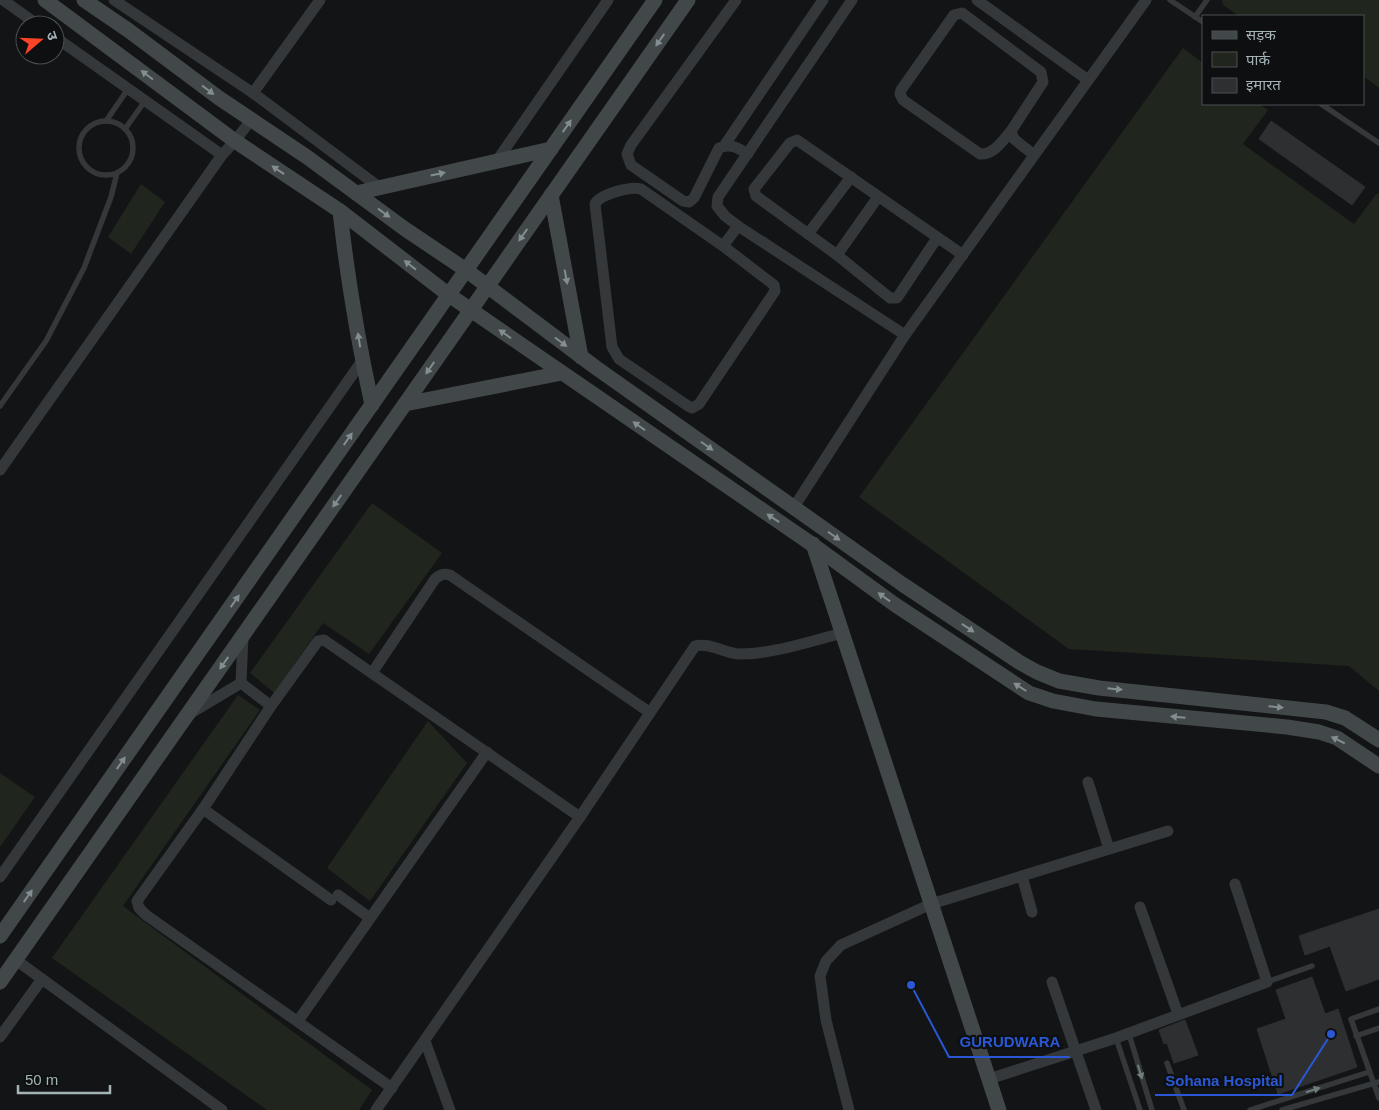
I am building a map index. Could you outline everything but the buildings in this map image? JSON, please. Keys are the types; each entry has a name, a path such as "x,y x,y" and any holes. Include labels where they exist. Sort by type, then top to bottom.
{"main road":[{"path":"45,0 235,141 340,211 449,295 813,545 894,604 1030,693 1053,701 1096,709 1287,727 1319,732 1337,738 1379,766"},
{"path":"84,0 251,120 307,157 466,270 581,357 902,584 1019,662 1059,681 1099,688 1326,712 1344,718 1379,740"},
{"path":"0,936 655,0"},
{"path":"0,982 688,0"},
{"path":"356,193 551,149"},
{"path":"551,195 581,357"},
{"path":"340,211 344,252 362,361 372,405"},
{"path":"405,404 562,373"},
{"path":"794,507 813,545 843,633 999,1110"}],"street":[{"path":"3,0 24,15"},
{"path":"496,162 608,0"},
{"path":"736,0 630,145 627,154 631,165 683,201 689,202 694,198 719,148 734,146 748,154"},
{"path":"724,146 823,0"},
{"path":"852,0 718,197 717,206 725,216 738,226 905,335"},
{"path":"977,0 1088,80"},
{"path":"794,507 905,335 1146,0"},
{"path":"120,2 253,93 379,187"},
{"path":"253,93 316,2"},
{"path":"958,13 962,13 1041,72 1043,82 1011,131 994,150 989,153 980,154 903,100 900,94 954,15 958,13"},
{"path":"65,44 222,155"},
{"path":"0,470 222,155 251,120"},
{"path":"1011,131 1014,139 1034,155"},
{"path":"938,238 897,298 890,298 837,255 756,196 754,189 790,143 797,140 963,255"},
{"path":"808,234 851,177"},
{"path":"631,188 641,189 723,246 774,285 775,291 699,404 692,408 632,368 615,354 612,347 595,204 602,197 631,188"},
{"path":"837,255 878,196"},
{"path":"723,246 738,226"},
{"path":"0,877 362,361"},
{"path":"372,673 434,579 440,574 446,574 649,712"},
{"path":"376,1110 580,817 695,646 701,644 724,652 754,653 843,633"},
{"path":"241,683 243,636"},
{"path":"392,1088 146,915 139,908 137,902 271,706 318,641 324,640 580,817"},
{"path":"241,683 271,706"},
{"path":"187,716 241,683"},
{"path":"298,1022 487,752"},
{"path":"1088,782 1109,849"},
{"path":"202,809 370,918"},
{"path":"849,1110 826,1020 820,976 826,961 841,945 931,904 1168,831"},
{"path":"1022,876 1032,912"},
{"path":"989,1079 1128,1034 1268,982 1236,884"},
{"path":"1140,907 1178,1014"},
{"path":"16,960 221,1110"},
{"path":"0,1037 42,979"},
{"path":"1052,982 1096,1110"},
{"path":"425,1041 450,1110"}],"lane":[{"path":"1170,0 1202,21"},
{"path":"1195,17 1207,0"},
{"path":"106,121 128,89"},
{"path":"125,129 144,100"},
{"path":"1322,105 1379,143"},
{"path":"106,121 115,122 125,129 132,142 133,151 130,160 124,168 108,175 99,174 84,164 80,156 79,147 85,132 98,122 106,121"},
{"path":"0,406 46,341 84,268 111,198 117,172"},
{"path":"1268,982 1312,966"},
{"path":"1379,1009 1351,1019 1369,1072 1376,1082 1379,1098"},
{"path":"1356,1036 1379,1028"},
{"path":"1128,1034 1152,1110"},
{"path":"1116,1038 1140,1110"},
{"path":"1167,1063 1184,1110"},
{"path":"1250,1110 1369,1072"},
{"path":"1282,1110 1376,1082"}],"green space":[{"path":"1222,0 1379,0 1379,88 1364,77 1364,15 1238,15 1223,5"},
{"path":"1183,48 1202,62 1202,105 1260,105 1268,110 1243,144 1354,224 1377,193 1379,195 1379,691 1349,666 1069,649 859,497"},
{"path":"141,184 165,202 131,254 108,237"},
{"path":"372,503 442,553 369,654 323,623 274,693 250,673"},
{"path":"238,695 260,710 123,906 372,1090 359,1110 267,1110 52,958"},
{"path":"428,721 467,763 370,901 327,868"},
{"path":"0,773 35,797 0,847"}],"place":[{"name":"GURUDWARA","path":"911,985"},
{"name":"Sohana Hospital","path":"1331,1034"}]}
